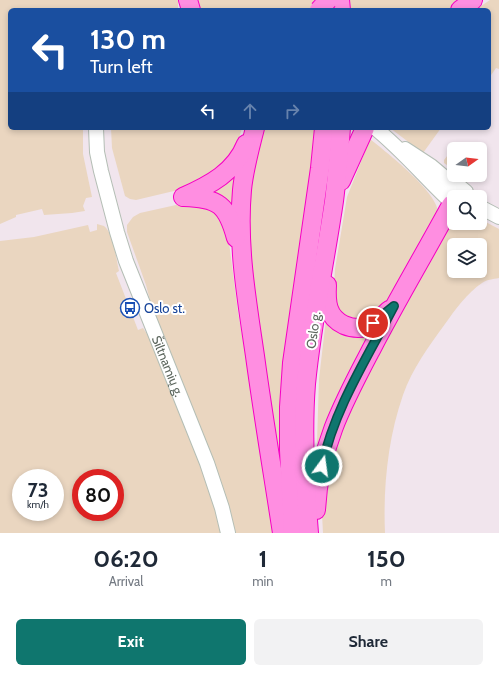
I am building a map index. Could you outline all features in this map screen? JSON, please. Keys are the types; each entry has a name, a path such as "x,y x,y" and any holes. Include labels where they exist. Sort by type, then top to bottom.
{"highway":[{"path":"321,8 328,0"},
{"path":"463,8 473,0"},
{"path":"242,259 231,220 224,209 219,204 208,199 183,197 211,184 230,169 245,148 253,130"},
{"path":"254,130 242,189 242,259 254,352 282,533"},
{"name":"Oslo g.","path":"293,533 289,450 289,407 292,363 320,168 324,130"},
{"name":"Oslo g.","path":"309,533 305,484 304,433 306,386 312,333 334,198 341,130"},
{"path":"334,198 364,130"},
{"path":"315,533 317,491 324,454 334,425 346,398 447,208"},
{"path":"327,244 326,296 331,315 338,322 347,327 366,327 394,306"}],"street":[{"name":"Šiltnamių g.","path":"96,130 98,152 117,232 126,261 207,463 222,508 228,533"},
{"path":"377,130 396,145 408,159 447,194"},
{"path":"487,210 499,217"}],"shaded area":[{"path":"0,0 178,0 178,8 8,8 8,130 83,130 83,154 92,197 86,198 83,206 85,211 44,215 42,209 16,215 16,217 0,224"},
{"path":"193,0 314,0 316,8 195,8"},
{"path":"349,0 461,0 451,8 350,8"},
{"path":"490,0 499,0 499,69 496,68 491,75 491,8 478,8"},
{"path":"111,130 241,130 237,145 227,162 195,186 136,200 125,196 112,148"},
{"path":"263,130 316,130 281,478 249,250 248,212 252,170"},
{"path":"393,130 440,130 423,153"},
{"path":"370,139 421,184 436,205 438,213 381,313 349,323 333,301 335,269 347,197"},
{"path":"447,156 447,165 444,163"},
{"path":"237,165 232,210 208,191"},
{"path":"194,201 206,202 227,227 238,312 257,420 273,533 232,533 153,312 146,285 127,232 127,225 133,217 140,213"},
{"path":"487,223 499,229 499,278 482,283 462,302 421,358 403,395 390,445 386,480 385,533 323,533 321,495 341,416 447,227 447,230 487,230"},
{"path":"97,224 104,226 110,235 119,271 116,273 138,330 143,328 151,340 201,462 223,533 0,533 0,241 34,237 88,225 90,232 97,230"},
{"path":"326,319 379,326 321,441 318,444 319,379"}],"place":[{"name":"Oslo st.","path":"130,308"}],"route":[{"path":"322,466 324,454 334,425 346,398 394,306 373,323"}]}
